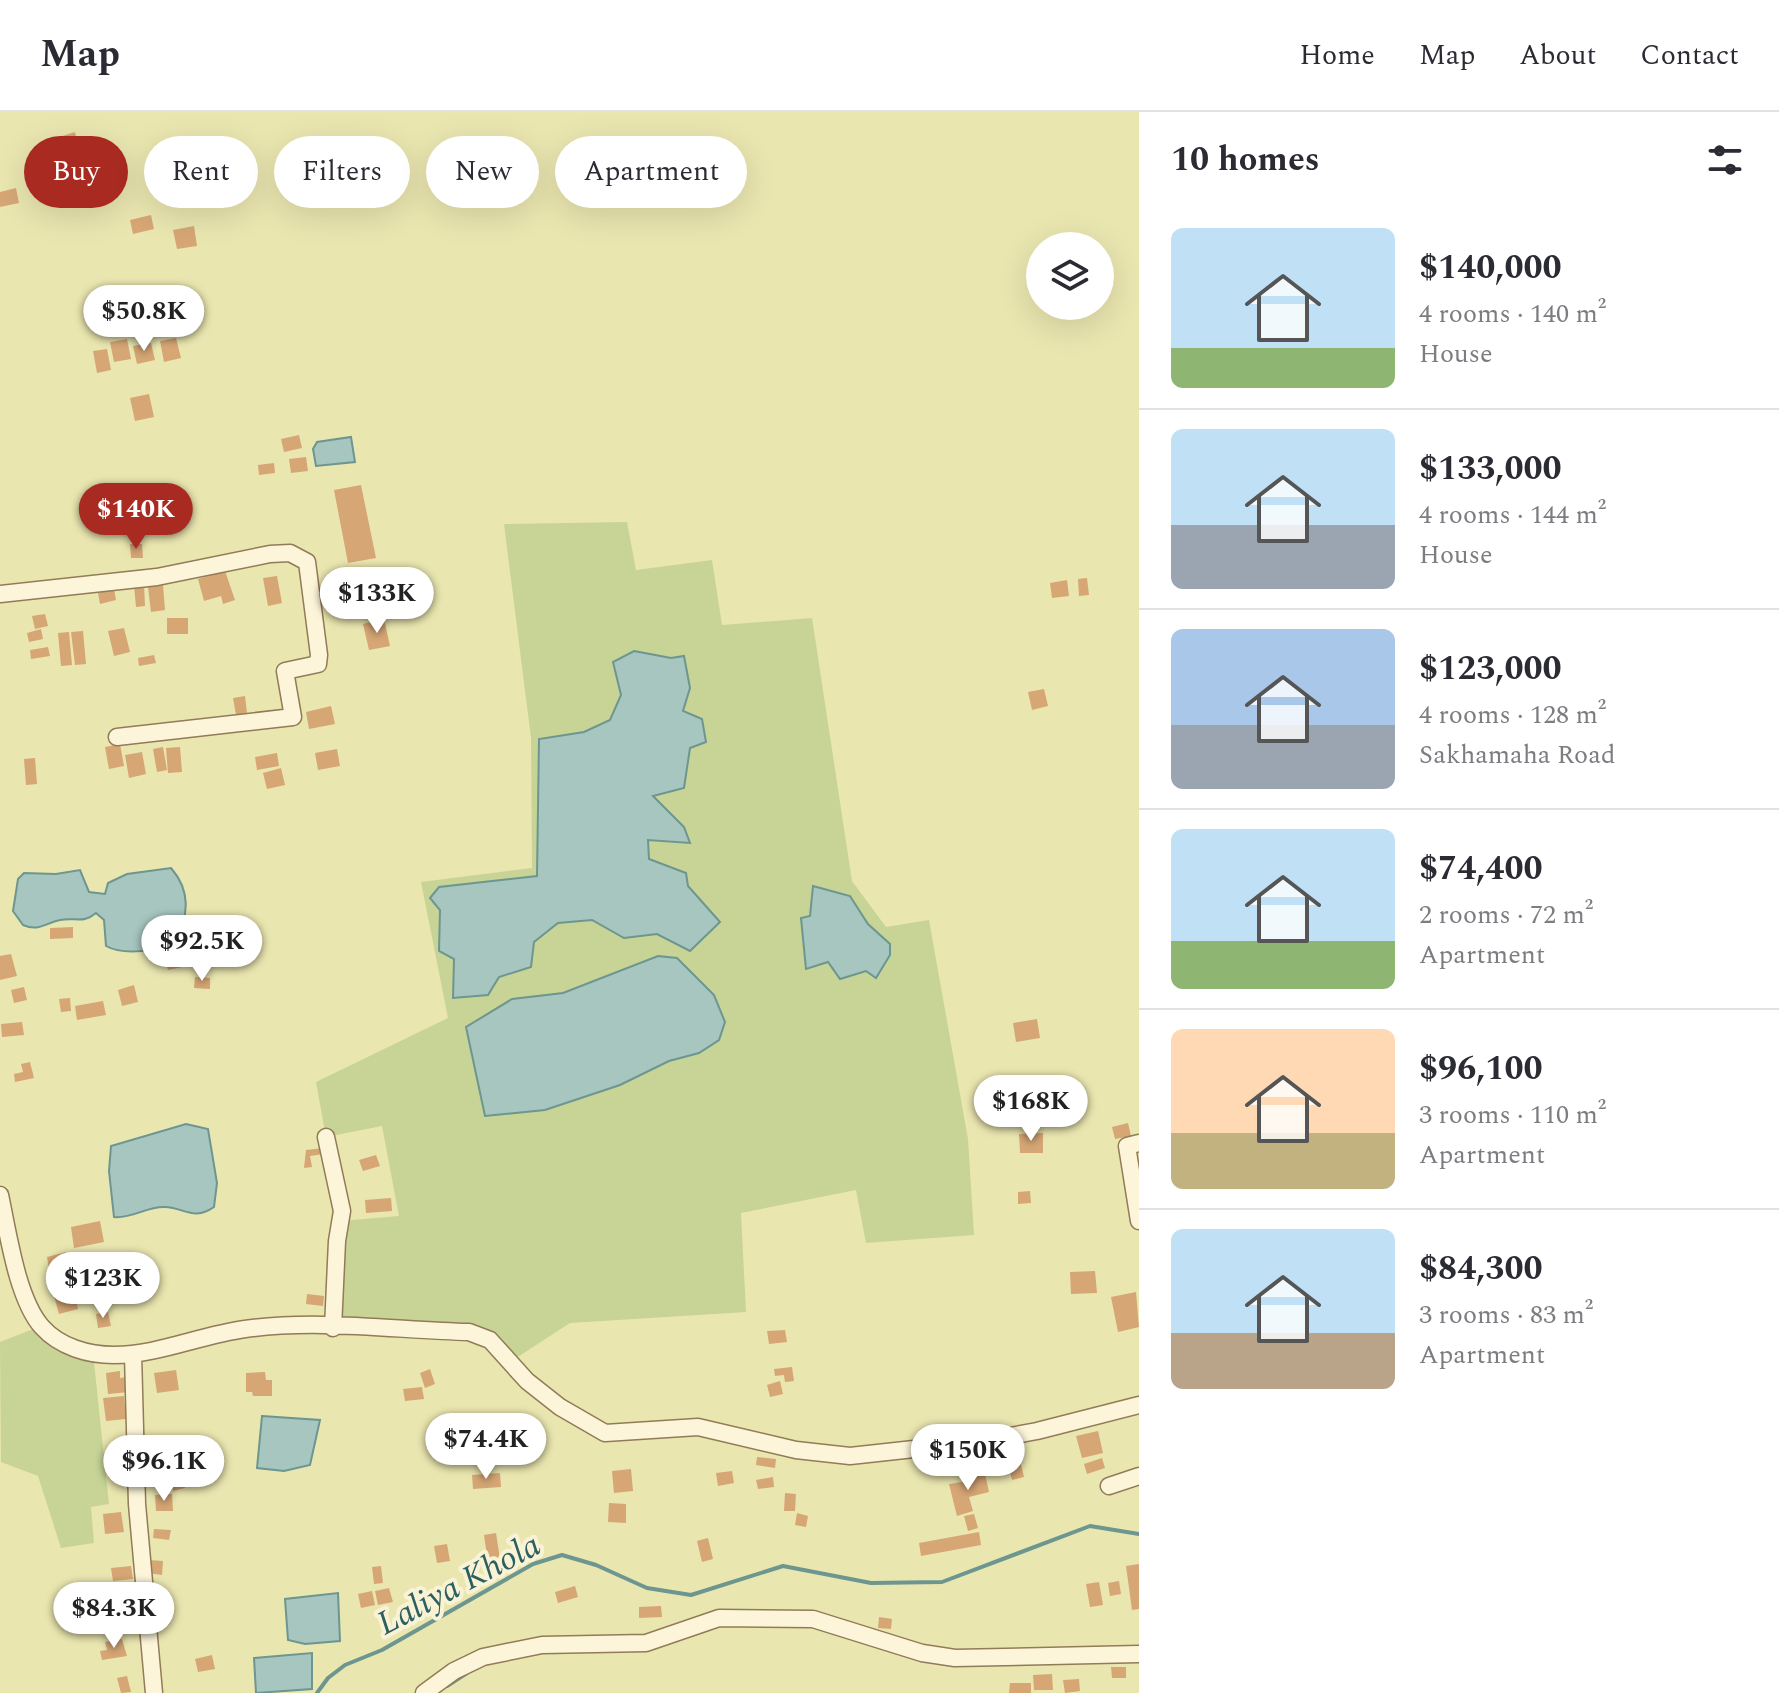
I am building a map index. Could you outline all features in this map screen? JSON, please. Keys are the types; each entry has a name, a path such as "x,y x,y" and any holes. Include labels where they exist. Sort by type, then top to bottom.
{"street":[{"path":"0,594 144,579 270,554 290,553 307,562 319,655 318,664 285,671 293,717 117,737"},
{"path":"326,1137 342,1211 337,1241 333,1328"},
{"path":"1139,1143 1127,1146 1139,1221"},
{"path":"0,1195 17,1268 41,1326 57,1340 93,1353 133,1354 246,1329 333,1328 480,1336 497,1347 527,1381 560,1407 605,1433 698,1427 822,1455 850,1456 978,1442 1037,1431 1139,1405"},
{"path":"0,1272 17,1268"},
{"path":"133,1354 137,1504 154,1693"},
{"path":"1109,1486 1139,1476"},
{"path":"424,1693 454,1671 483,1657 542,1645 646,1643 719,1618 813,1619 922,1653 955,1658 1139,1654"}],"shaded area":[{"path":"0,112 1139,112 1139,1693 0,1693"}],"green space":[{"path":"627,522 636,570 712,560 722,625 812,618 852,881 886,927 929,920 968,1139 974,1235 866,1243 856,1190 741,1213 746,1312 570,1323 510,1362 490,1340 333,1328 340,1221 399,1216 382,1126 326,1137 316,1082 448,1018 421,882 532,868 531,738 504,524"},
{"path":"41,1326 93,1353 109,1504 91,1507 94,1543 61,1548 38,1476 1,1462 0,1342"}],"water":[{"path":"351,437 355,462 316,466 313,449 317,442"},
{"path":"634,651 671,658 684,656 690,688 683,711 702,719 706,742 690,748 684,788 653,796 684,827 690,843 648,840 649,859 686,873 688,886 720,922 690,951 657,934 624,938 592,920 558,923 534,942 531,967 499,977 488,995 453,998 454,959 439,951 440,910 430,898 439,887 537,876 539,739 584,732 610,720 621,695 613,662"},
{"path":"171,868 185,894 185,913 175,942 160,948 131,952 106,946 104,920 96,913 83,919 60,920 33,928 23,925 13,911 18,879 24,873 56,874 80,870 89,892 105,894 108,883 127,874"},
{"path":"813,886 850,896 868,924 890,944 890,955 876,978 866,971 840,979 828,962 806,969 801,918 810,916"},
{"path":"658,956 677,958 714,995 725,1022 719,1040 699,1053 669,1061 620,1085 545,1110 485,1116 466,1027 512,999 563,993"},
{"path":"186,1124 208,1129 217,1183 214,1207 195,1213 158,1207 114,1217 109,1171 111,1146"},
{"path":"262,1416 320,1420 310,1465 284,1471 257,1468"},
{"path":"338,1593 340,1641 305,1644 288,1640 285,1599"},
{"path":"312,1653 312,1689 256,1693 254,1658"}],"building":[{"path":"16,188 19,203 0,207 0,192"},
{"path":"151,215 154,229 133,234 130,220"},
{"path":"194,226 197,246 177,249 173,230"},
{"path":"176,338 181,358 164,362 160,341"},
{"path":"127,339 131,359 114,362 110,342"},
{"path":"151,343 155,360 137,364 133,346"},
{"path":"107,349 111,370 97,373 93,351"},
{"path":"149,394 154,417 135,421 130,398"},
{"path":"299,435 302,448 284,452 281,439"},
{"path":"306,457 308,471 291,473 289,459"},
{"path":"274,463 275,473 259,475 258,465"},
{"path":"361,485 376,558 348,563 334,490"},
{"path":"130,544 142,544 143,558 131,558"},
{"path":"225,571 235,600 223,604 221,596 204,601 198,579"},
{"path":"353,572 355,589 334,591 332,575"},
{"path":"277,576 282,603 268,606 263,578"},
{"path":"1087,578 1089,595 1079,596 1078,579"},
{"path":"1067,580 1069,596 1052,598 1050,583"},
{"path":"144,585 145,606 136,607 134,586"},
{"path":"163,585 165,610 151,612 148,587"},
{"path":"114,589 116,600 100,604 98,593"},
{"path":"45,614 48,626 35,629 32,616"},
{"path":"167,618 188,618 188,634 167,634"},
{"path":"384,619 390,646 369,650 363,624"},
{"path":"124,628 130,652 114,656 108,631"},
{"path":"41,629 43,639 29,642 27,633"},
{"path":"83,631 86,664 75,665 71,632"},
{"path":"69,632 72,665 61,666 58,633"},
{"path":"48,647 50,656 31,659 30,650"},
{"path":"154,655 156,663 139,666 138,658"},
{"path":"1044,689 1048,706 1032,710 1028,692"},
{"path":"245,696 247,713 236,715 233,698"},
{"path":"331,706 335,724 309,729 306,712"},
{"path":"120,744 124,766 109,769 105,747"},
{"path":"163,747 167,770 157,772 153,749"},
{"path":"180,747 182,772 168,773 166,748"},
{"path":"337,749 340,766 318,770 315,753"},
{"path":"142,752 146,774 129,778 125,755"},
{"path":"277,753 279,766 257,770 255,757"},
{"path":"35,758 37,784 26,785 24,759"},
{"path":"281,768 285,785 267,789 263,773"},
{"path":"73,927 73,938 50,939 50,928"},
{"path":"177,949 182,967 168,970 163,953"},
{"path":"11,954 17,976 0,980 0,956"},
{"path":"195,977 210,978 210,989 194,988"},
{"path":"134,985 138,1002 122,1006 118,990"},
{"path":"24,987 27,1000 14,1003 11,990"},
{"path":"70,998 71,1011 61,1012 59,999"},
{"path":"103,1001 106,1015 77,1020 75,1006"},
{"path":"1037,1019 1040,1038 1016,1042 1013,1023"},
{"path":"22,1022 24,1035 2,1037 1,1024"},
{"path":"30,1062 34,1078 15,1082 14,1074 23,1072 21,1064"},
{"path":"1128,1123 1131,1136 1115,1139 1112,1127"},
{"path":"1043,1133 1043,1153 1020,1153 1019,1134"},
{"path":"323,1148 324,1154 310,1156 312,1167 304,1168 306,1150"},
{"path":"376,1155 380,1166 363,1171 359,1160"},
{"path":"1030,1191 1031,1203 1018,1204 1018,1192"},
{"path":"391,1198 392,1211 366,1213 365,1200"},
{"path":"100,1221 104,1242 74,1248 71,1227"},
{"path":"66,1252 70,1269 50,1274 47,1257"},
{"path":"1095,1271 1097,1293 1071,1294 1070,1272"},
{"path":"74,1291 78,1309 59,1314 54,1296"},
{"path":"1136,1292 1139,1327 1118,1332 1111,1297"},
{"path":"307,1294 324,1296 323,1306 306,1304"},
{"path":"108,1312 111,1326 98,1328 96,1314"},
{"path":"785,1330 787,1342 769,1344 767,1331"},
{"path":"792,1367 794,1381 785,1382 784,1375 775,1376 774,1369"},
{"path":"430,1369 435,1384 425,1388 420,1373"},
{"path":"176,1370 179,1390 157,1393 154,1373"},
{"path":"120,1371 120,1378 127,1377 129,1392 108,1394 106,1373"},
{"path":"265,1372 266,1380 272,1380 272,1396 253,1396 252,1392 246,1392 246,1373"},
{"path":"780,1381 783,1394 770,1397 767,1385"},
{"path":"422,1387 424,1399 405,1401 403,1389"},
{"path":"124,1396 126,1419 106,1421 103,1398"},
{"path":"1098,1431 1103,1453 1082,1458 1076,1436"},
{"path":"1017,1448 1024,1477 1012,1480 1005,1451"},
{"path":"180,1449 183,1466 167,1469 164,1451"},
{"path":"757,1457 776,1459 775,1468 756,1465"},
{"path":"1102,1458 1105,1468 1087,1474 1084,1464"},
{"path":"631,1469 633,1491 614,1493 612,1471"},
{"path":"984,1469 989,1492 969,1497 973,1511 957,1516 949,1484 975,1480 973,1472"},
{"path":"732,1471 734,1483 718,1486 716,1473"},
{"path":"182,1473 185,1488 173,1491 170,1476"},
{"path":"500,1473 501,1487 473,1489 472,1475"},
{"path":"773,1477 774,1487 758,1489 756,1480"},
{"path":"785,1493 796,1494 795,1511 784,1511"},
{"path":"172,1494 173,1511 156,1511 155,1495"},
{"path":"609,1503 626,1504 626,1523 608,1522"},
{"path":"121,1512 124,1532 105,1534 103,1514"},
{"path":"797,1513 808,1516 806,1527 795,1525"},
{"path":"974,1514 978,1528 968,1531 964,1516"},
{"path":"154,1529 171,1530 169,1540 153,1538"},
{"path":"979,1532 981,1545 921,1556 919,1543"},
{"path":"496,1533 502,1572 489,1570 484,1535"},
{"path":"708,1538 713,1559 702,1562 697,1541"},
{"path":"447,1544 450,1561 437,1563 434,1546"},
{"path":"148,1560 163,1561 162,1575 147,1573"},
{"path":"1139,1564 1139,1609 1132,1610 1126,1566"},
{"path":"131,1566 133,1579 113,1581 111,1568"},
{"path":"381,1566 383,1583 374,1584 372,1567"},
{"path":"1119,1581 1121,1594 1110,1596 1108,1583"},
{"path":"1099,1582 1103,1605 1090,1607 1086,1584"},
{"path":"575,1586 578,1597 558,1603 555,1592"},
{"path":"389,1588 393,1602 378,1605 375,1591"},
{"path":"372,1591 375,1605 361,1608 358,1594"},
{"path":"112,1598 113,1614 93,1615 92,1599"},
{"path":"661,1606 662,1617 639,1618 639,1607"},
{"path":"879,1617 892,1619 891,1629 878,1628"},
{"path":"122,1639 127,1656 102,1660 100,1651 107,1650 105,1642"},
{"path":"212,1655 215,1669 198,1672 195,1659"},
{"path":"1111,1667 1126,1667 1126,1678 1112,1678"},
{"path":"1052,1674 1053,1690 1034,1690 1033,1675"},
{"path":"127,1676 131,1692 121,1693 117,1678"},
{"path":"1079,1679 1080,1691 1065,1693 1063,1680"},
{"path":"1010,1683 1031,1683 1031,1693 1009,1693"}],"waterway":[{"name":"Laliya Khola","path":"317,1693 328,1678 345,1665 382,1650 533,1564 562,1555 596,1565 647,1588 691,1595 783,1566 871,1583 942,1582 1090,1526 1139,1534"},
{"path":"447,1686 467,1673"}]}
